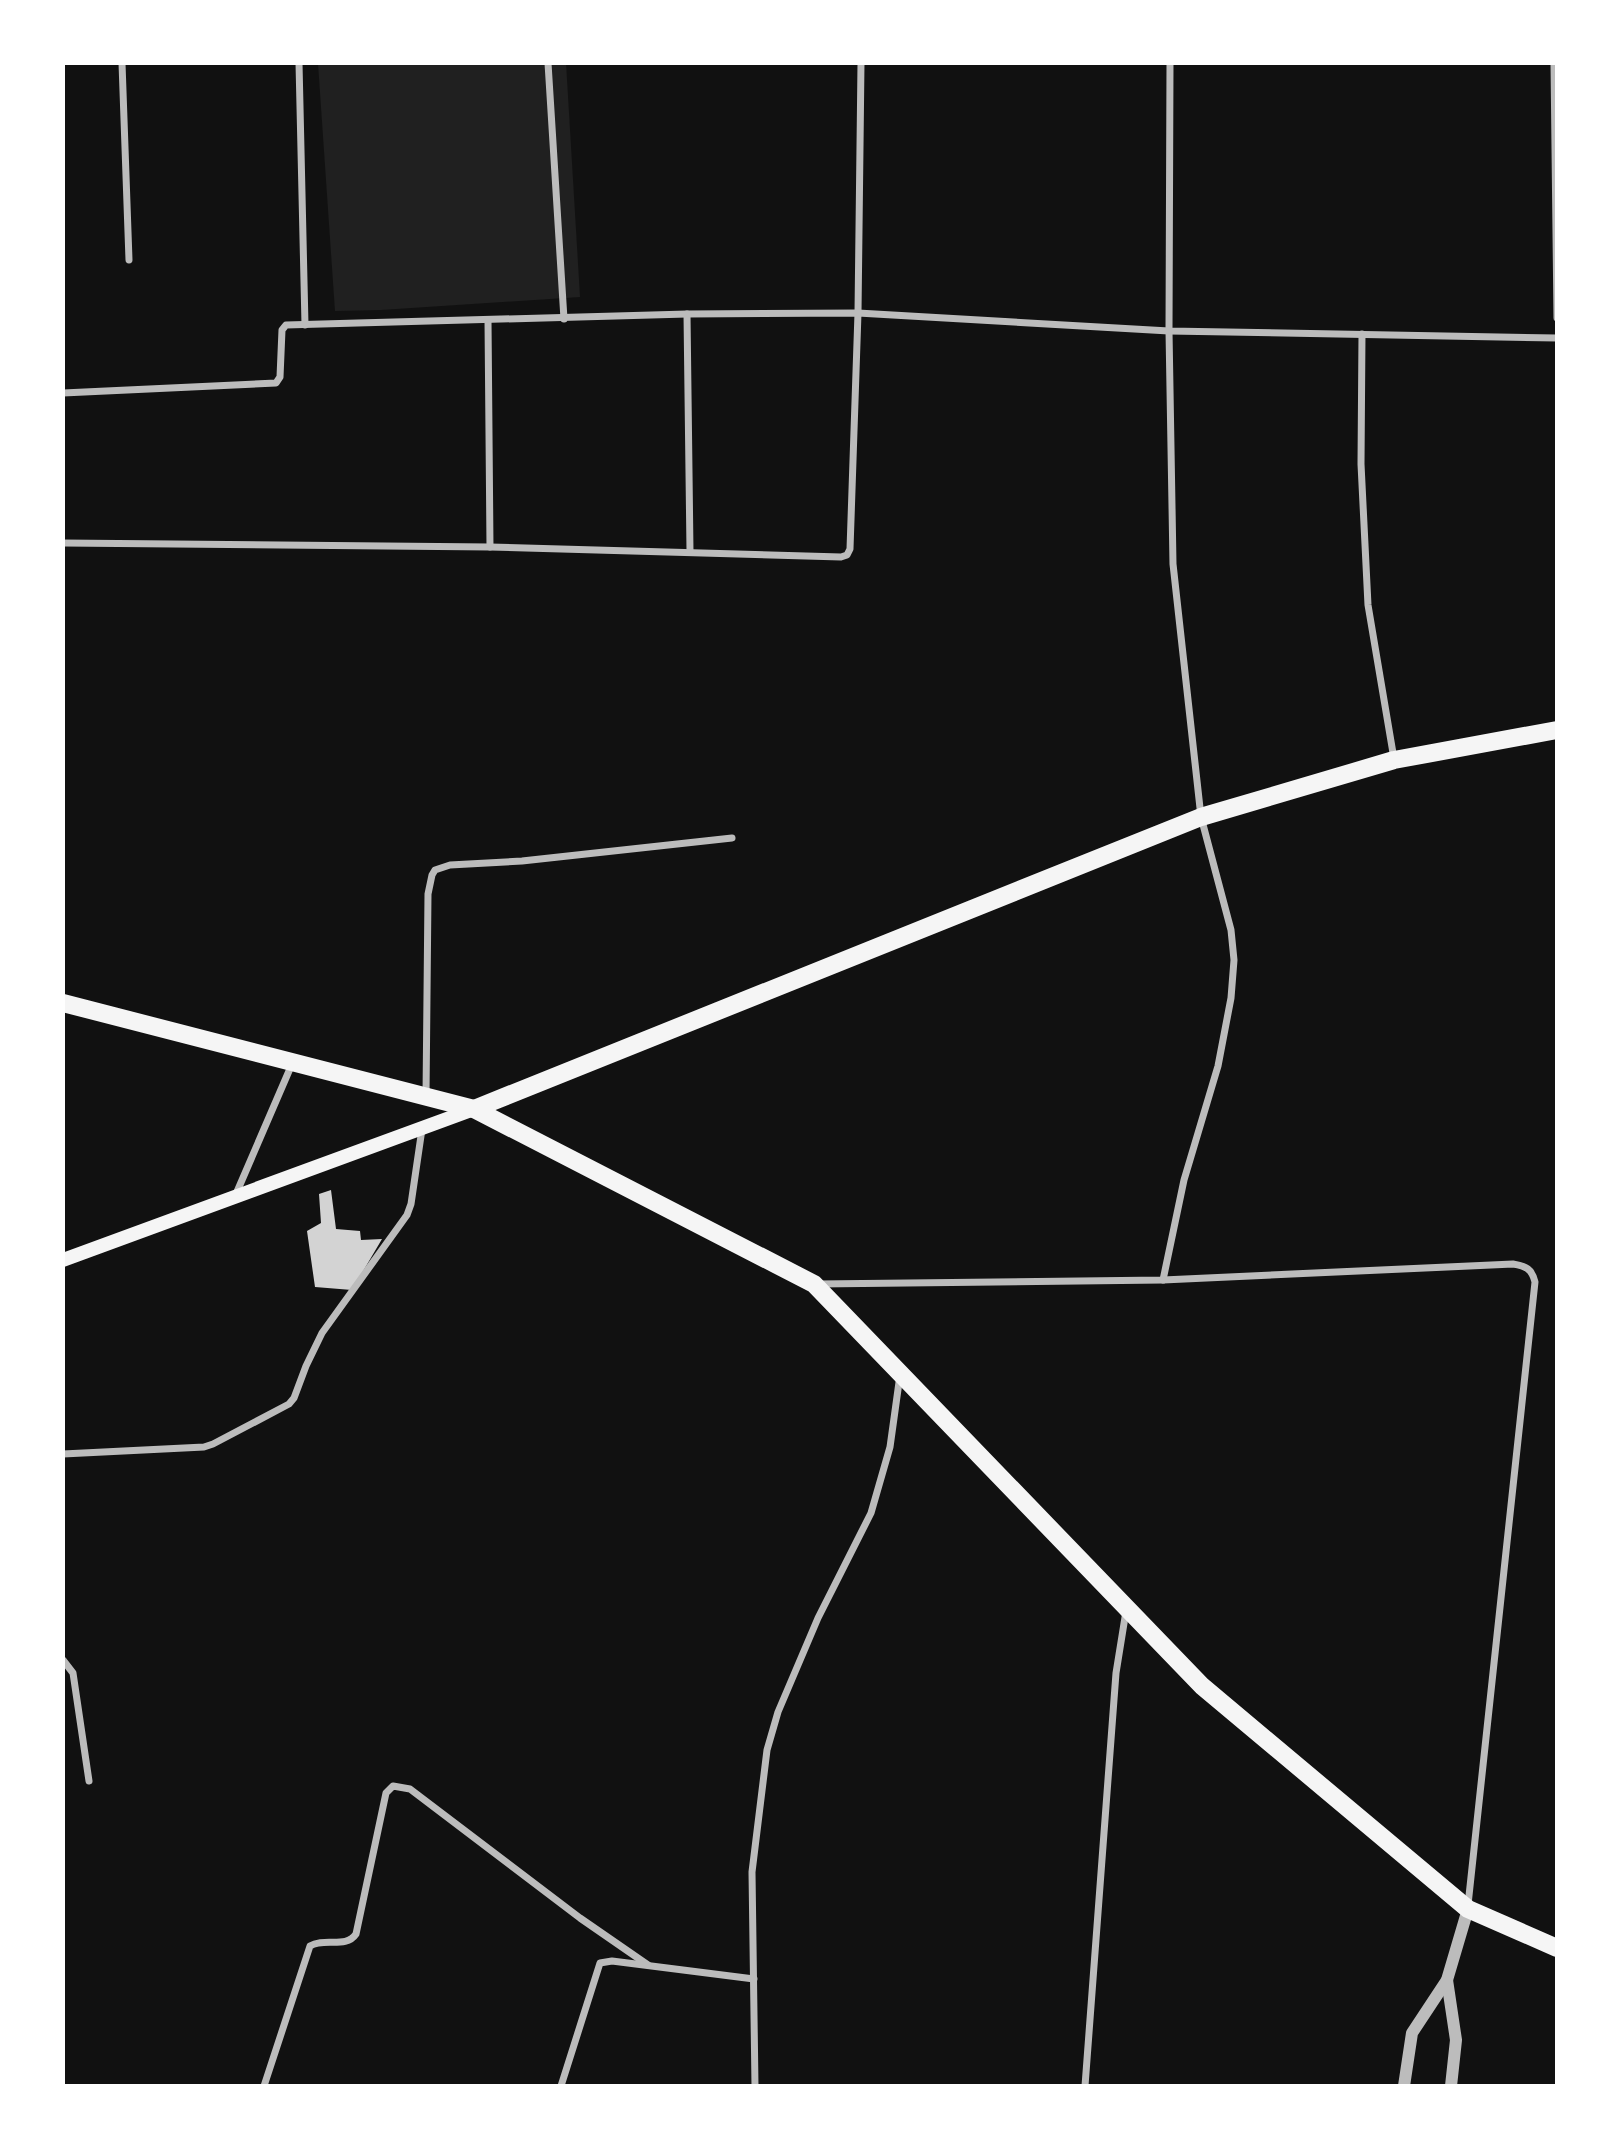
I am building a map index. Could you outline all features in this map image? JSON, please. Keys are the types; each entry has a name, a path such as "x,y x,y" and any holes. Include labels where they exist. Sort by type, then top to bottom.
{"main road":[{"path":"63,1260 474,1109 1201,817 1394,760 1557,730"},
{"path":"63,1003 474,1109 814,1284 1202,1686 1468,1909 1557,1948"}],"street":[{"path":"122,63 129,260"},
{"path":"299,63 305,325"},
{"path":"548,63 564,318"},
{"path":"63,543 490,547 841,557 847,555 850,549 858,313 861,63"},
{"path":"1163,1280 1184,1180 1218,1066 1231,998 1234,960 1231,930 1201,817 1173,564 1169,331 1170,63"},
{"path":"1554,63 1557,318"},
{"path":"63,393 276,383 280,377 283,327 305,325 687,314 858,313 1169,331 1557,338"},
{"path":"687,314 690,551"},
{"path":"488,320 490,547"},
{"path":"1362,334 1361,464 1368,605 1394,760"},
{"path":"426,1097 428,894 435,870 450,865 522,861 732,838"},
{"path":"235,1197 293,1063"},
{"path":"63,1454 204,1447 289,1404 322,1333 407,1215 411,1205 422,1128"},
{"path":"814,1284 1163,1280 1514,1264 1527,1267 1533,1274 1535,1282 1468,1909 1447,1980 1412,2033 1404,2086"},
{"path":"755,2086 752,1872 768,1750 778,1712 818,1618 871,1513 890,1447 900,1373"},
{"path":"1086,2086 1116,1673 1127,1607"},
{"path":"63,1660 73,1673 89,1781"},
{"path":"264,2086 310,1946 318,1941 345,1942 356,1934 386,1793 393,1786 410,1789 580,1919 648,1965"},
{"path":"561,2086 597,1968 605,1961 754,1979"},
{"path":"1447,1980 1457,2040 1451,2086"}],"shaded area":[{"path":"318,63 566,63 580,297 335,311"}],"building":[{"path":"331,1190 336,1229 360,1231 361,1240 382,1239 352,1290 315,1287 307,1231 321,1223 319,1194"}]}
